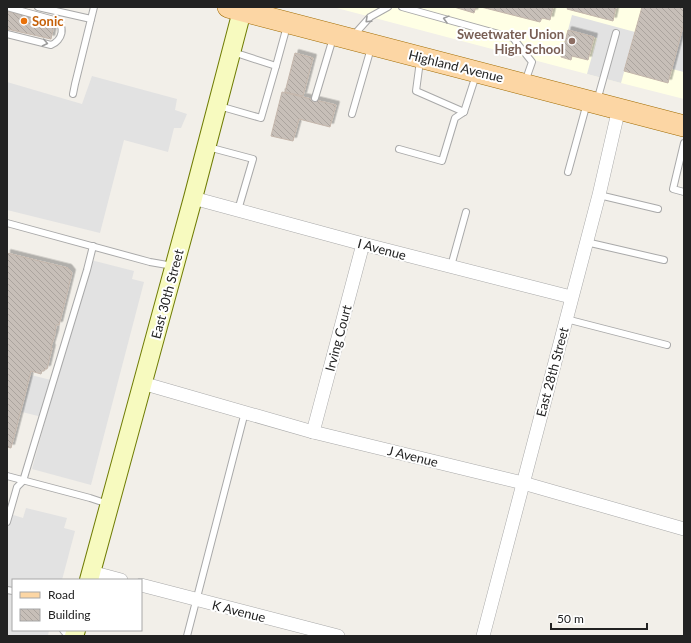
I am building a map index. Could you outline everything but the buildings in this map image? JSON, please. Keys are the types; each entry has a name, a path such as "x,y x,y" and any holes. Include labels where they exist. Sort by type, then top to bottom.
{"main road":[{"name":"Highland Avenue","path":"237,8 288,23 684,126"},
{"name":"East 30th Street","path":"90,576 217,106 231,51 237,8"}],"street":[{"name":"East 28th Street","path":"483,636 599,195 619,108"},
{"name":"I Avenue","path":"193,198 362,244 571,297"},
{"name":"Irving Court","path":"313,432 362,244"},
{"name":"J Avenue","path":"142,383 313,432 523,483 684,529"},
{"path":"90,576 113,579"},
{"name":"K Avenue","path":"142,585 338,636"}],"lane":[{"path":"7,7 54,20 60,23 62,29 59,40 50,45 7,34"},
{"path":"38,7 91,19"},
{"path":"73,94 94,7"},
{"path":"315,98 342,37 370,17 388,7"},
{"path":"402,7 513,38 532,62 525,84"},
{"path":"217,106 261,118 288,23"},
{"path":"568,172 616,33"},
{"path":"352,114 372,44"},
{"path":"231,51 276,66"},
{"path":"421,57 416,91 464,112"},
{"path":"399,149 442,162 455,118 464,112 477,71"},
{"path":"684,143 673,189 684,192"},
{"path":"206,146 253,159 238,210"},
{"path":"599,195 658,209"},
{"path":"451,266 466,212"},
{"path":"7,223 150,262 174,267"},
{"path":"586,242 664,260"},
{"path":"7,522 17,487 23,481 93,246"},
{"path":"566,319 667,345"},
{"path":"187,636 244,412"},
{"path":"7,476 109,504"}],"shaded area":[{"name":"Sweetwater Union High School","path":"333,7 684,7 684,99 621,83"},
{"path":"572,15 635,32 621,83 587,74 597,38 568,30"},
{"path":"684,23 684,72 672,69"},
{"path":"92,76 177,99 175,110 187,114 181,128 174,128 168,152 124,140 100,233 7,210 7,82 82,104"},
{"path":"87,259 134,271 132,279 144,282 91,485 32,469 46,418 22,412 31,375 55,381"},
{"path":"26,508 67,518 64,528 75,531 62,579 12,579 12,631 49,631 48,636 7,636 7,513 23,518"}],"place":[{"name":"Sonic","path":"24,21"},
{"name":"Sweetwater Union High School","path":"572,41"}]}
